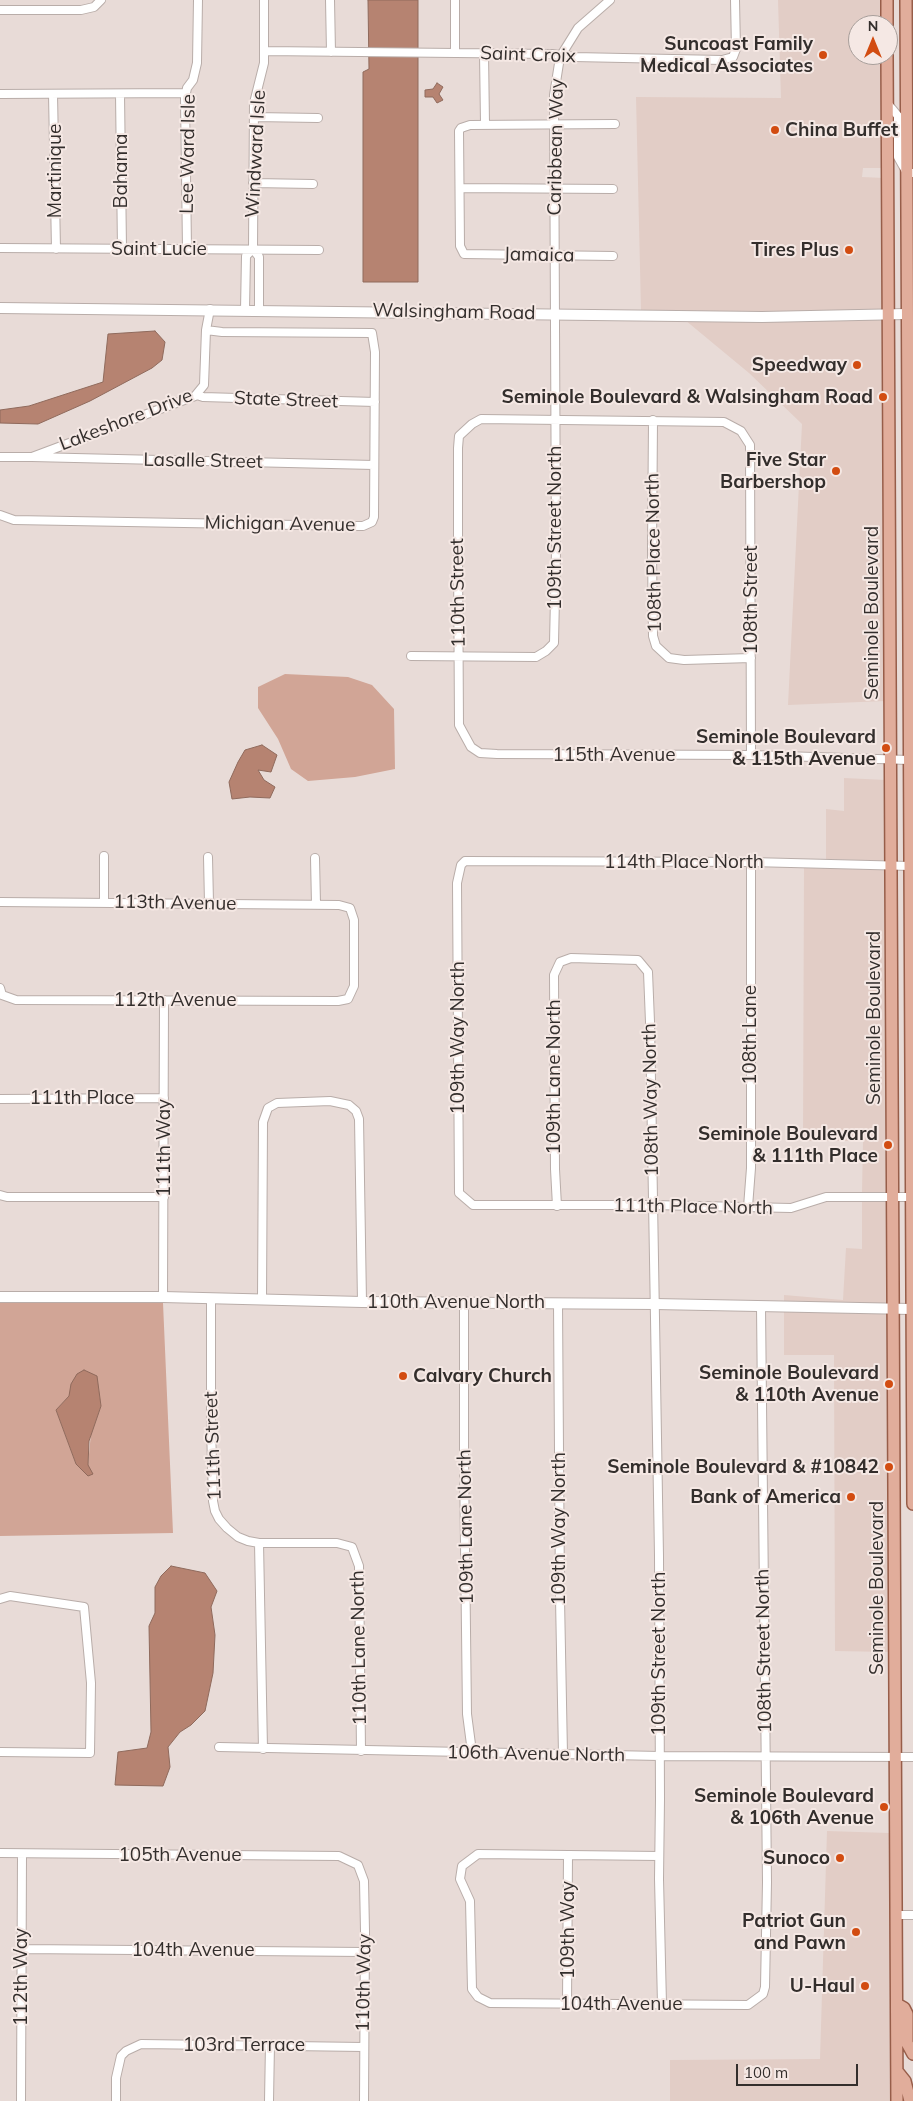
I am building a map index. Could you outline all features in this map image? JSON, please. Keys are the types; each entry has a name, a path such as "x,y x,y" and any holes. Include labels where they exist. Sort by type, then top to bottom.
{"main road":[{"path":"887,0 887,15"},
{"name":"Seminole Boulevard","path":"906,0 910,173 907,314 910,441 908,597 913,1504"},
{"name":"Seminole Boulevard","path":"887,65 898,2101"},
{"path":"889,596 908,597"},
{"path":"897,2004 904,2008 907,2014 907,2043 913,2054"},
{"path":"897,2071 905,2081 910,2101"}],"street":[{"path":"0,10 81,10 94,7 101,0"},
{"name":"Lee Ward Isle","path":"187,249 186,93 193,80 197,63 198,0"},
{"name":"Windward Isle","path":"253,249 254,103 264,64 264,0"},
{"path":"330,0 331,52"},
{"path":"455,0 456,53"},
{"name":"Caribbean Way","path":"555,314 554,124 556,81 562,55 578,28 610,0"},
{"name":"Saint Croix","path":"264,51 484,53 562,55 574,58 722,60 731,58 736,49 735,0"},
{"path":"484,53 485,124"},
{"path":"0,94 186,93"},
{"name":"Martinique","path":"53,94 56,248"},
{"name":"Bahama","path":"120,94 122,249"},
{"path":"888,104 898,116 898,157 910,173"},
{"path":"254,117 318,118"},
{"path":"613,189 460,188 459,131 461,128 470,125 485,124 615,124"},
{"path":"253,183 313,184"},
{"name":"Jamaica","path":"460,188 460,246 464,254 613,256"},
{"name":"Saint Lucie","path":"0,248 319,250"},
{"path":"245,310 246,256 253,249 259,258 259,310"},
{"name":"Walsingham Road","path":"0,308 762,317 907,314"},
{"name":"Lakeshore Drive","path":"0,457 32,457 197,395 204,385 206,330 210,309"},
{"name":"109th Street North","path":"459,657 536,657 554,643 556,561 555,314"},
{"name":"Michigan Avenue","path":"0,516 14,520 363,526 372,522 374,517 375,352 372,333 222,332 206,330"},
{"name":"State Street","path":"197,395 375,402"},
{"name":"110th Street","path":"471,747 459,725 459,436 472,424 481,419 554,420"},
{"path":"554,420 653,420"},
{"name":"108th Street","path":"653,420 724,422 741,431 750,445 751,755"},
{"name":"108th Place North","path":"653,420 652,551 654,636 656,646 669,658 684,660 751,658"},
{"name":"Lasalle Street","path":"32,457 374,465"},
{"path":"411,656 459,657"},
{"name":"115th Avenue","path":"471,747 480,753 497,754 751,755 909,760"},
{"path":"104,856 104,902"},
{"path":"208,857 209,903"},
{"path":"315,858 316,904"},
{"name":"114th Place North","path":"461,865 465,861 751,862 910,866"},
{"name":"108th Lane","path":"748,1207 751,1168 751,862"},
{"name":"109th Way North","path":"461,865 457,883 458,1168 460,1192 473,1205"},
{"name":"113th Avenue","path":"0,902 316,904 339,905 350,908 354,920 354,986 348,999"},
{"name":"108th Way North","path":"571,958 638,960 648,972 655,1304"},
{"name":"109th Lane North","path":"557,1206 555,1169 554,975 560,962 571,958"},
{"name":"112th Avenue","path":"1,991 16,1000 338,1001 348,999"},
{"name":"111th Way","path":"163,1297 164,1000"},
{"name":"111th Place","path":"0,1099 164,1098"},
{"path":"262,1299 263,1122 268,1108 277,1103 330,1101 349,1105 356,1111 359,1119 362,1302"},
{"path":"0,1194 7,1197 164,1197"},
{"name":"111th Place North","path":"473,1205 652,1205 791,1208 826,1197 911,1197"},
{"name":"110th Avenue North","path":"0,1296 912,1309"},
{"name":"111th Street","path":"211,1298 213,1501 219,1520 238,1537 259,1543 337,1543 352,1547"},
{"name":"109th Lane North","path":"464,1302 467,1714 472,1752"},
{"name":"109th Way North","path":"558,1303 563,1754"},
{"name":"109th Street North","path":"655,1304 660,1756 659,1856 662,2004"},
{"name":"108th Street North","path":"761,1307 766,1882 765,1987 763,1994"},
{"path":"259,1543 263,1749"},
{"name":"110th Lane North","path":"352,1547 359,1566 361,1751"},
{"path":"0,1599 10,1596 84,1607 92,1683 90,1753 0,1752"},
{"name":"106th Avenue North","path":"219,1747 660,1756 913,1758"},
{"name":"105th Avenue","path":"0,1853 339,1856 358,1865"},
{"name":"112th Way","path":"21,2101 22,1854"},
{"name":"104th Avenue","path":"568,1856 478,1854 462,1866 460,1879 470,1901 472,1989 478,1997 490,2003 748,2005 763,1994"},
{"path":"568,1856 659,1856"},
{"name":"109th Way","path":"568,1856 568,2004"},
{"name":"110th Way","path":"358,1865 364,1881 364,2101"},
{"path":"896,1915 913,1915"},
{"name":"104th Avenue","path":"22,1949 364,1952"},
{"name":"103rd Terrace","path":"116,2101 118,2064 126,2051 141,2044 364,2046"},
{"path":"269,2101 270,2044"}],"shaded area":[{"path":"368,0 418,0 418,282 363,282 363,72 369,69"},
{"path":"778,0 883,0 883,15 848,15 848,65 883,65 884,168 863,168 862,177 884,178 885,310 765,312 641,310 636,97 781,98"},
{"path":"437,83 443,87 439,94 443,100 437,103 433,97 425,97 425,90 433,89"},
{"path":"885,319 885,701 788,705 802,424 749,373 685,320"},
{"path":"155,331 165,342 162,360 152,368 90,401 38,424 0,423 0,410 29,406 103,382 108,334"},
{"path":"285,674 348,677 372,685 394,709 395,769 355,777 308,781 291,769 278,739 258,708 258,687"},
{"path":"262,745 277,755 271,772 258,770 264,780 275,787 270,798 250,797 232,799 229,782 238,762 245,750"},
{"path":"844,778 886,780 887,861 826,859 826,809 844,811"},
{"path":"804,868 887,870 889,1192 862,1192 863,1141 803,1141"},
{"path":"862,1202 889,1202 889,1304 784,1302 784,1295 843,1300 846,1248 862,1249"},
{"path":"0,1301 163,1303 173,1533 0,1536","holes":["96,1376 101,1406 91,1433 88,1465 76,1464 56,1410 69,1396"]},
{"path":"784,1312 890,1314 890,1652 835,1651 834,1355 784,1355"},
{"path":"84,1370 97,1376 101,1406 89,1441 88,1465 93,1474 88,1476 76,1464 56,1410 69,1396 71,1384 77,1374"},
{"path":"171,1566 205,1573 217,1591 211,1607 215,1635 213,1673 205,1711 191,1725 180,1732 168,1747 170,1767 163,1786 115,1785 118,1752 147,1748 151,1732 149,1626 155,1613 155,1587 161,1576"},
{"path":"827,1831 889,1833 893,2101 670,2101 670,2060 820,2059"}],"place":[{"name":"Suncoast Family Medical Associates","path":"823,55"},
{"name":"China Buffet","path":"775,130"},
{"name":"Tires Plus","path":"849,250"},
{"name":"Speedway","path":"857,365"},
{"name":"Seminole Boulevard & Walsingham Road","path":"883,397"},
{"name":"Five Star Barbershop","path":"836,471"},
{"name":"Seminole Boulevard & 115th Avenue","path":"886,748"},
{"name":"Seminole Boulevard & 111th Place","path":"888,1145"},
{"name":"Calvary Church","path":"403,1376"},
{"name":"Seminole Boulevard & 110th Avenue","path":"889,1384"},
{"name":"Seminole Boulevard & #10842","path":"889,1467"},
{"name":"Bank of America","path":"851,1497"},
{"name":"Seminole Boulevard & 106th Avenue","path":"884,1807"},
{"name":"Sunoco","path":"840,1858"},
{"name":"Patriot Gun and Pawn","path":"856,1932"},
{"name":"U-Haul","path":"865,1986"}]}
